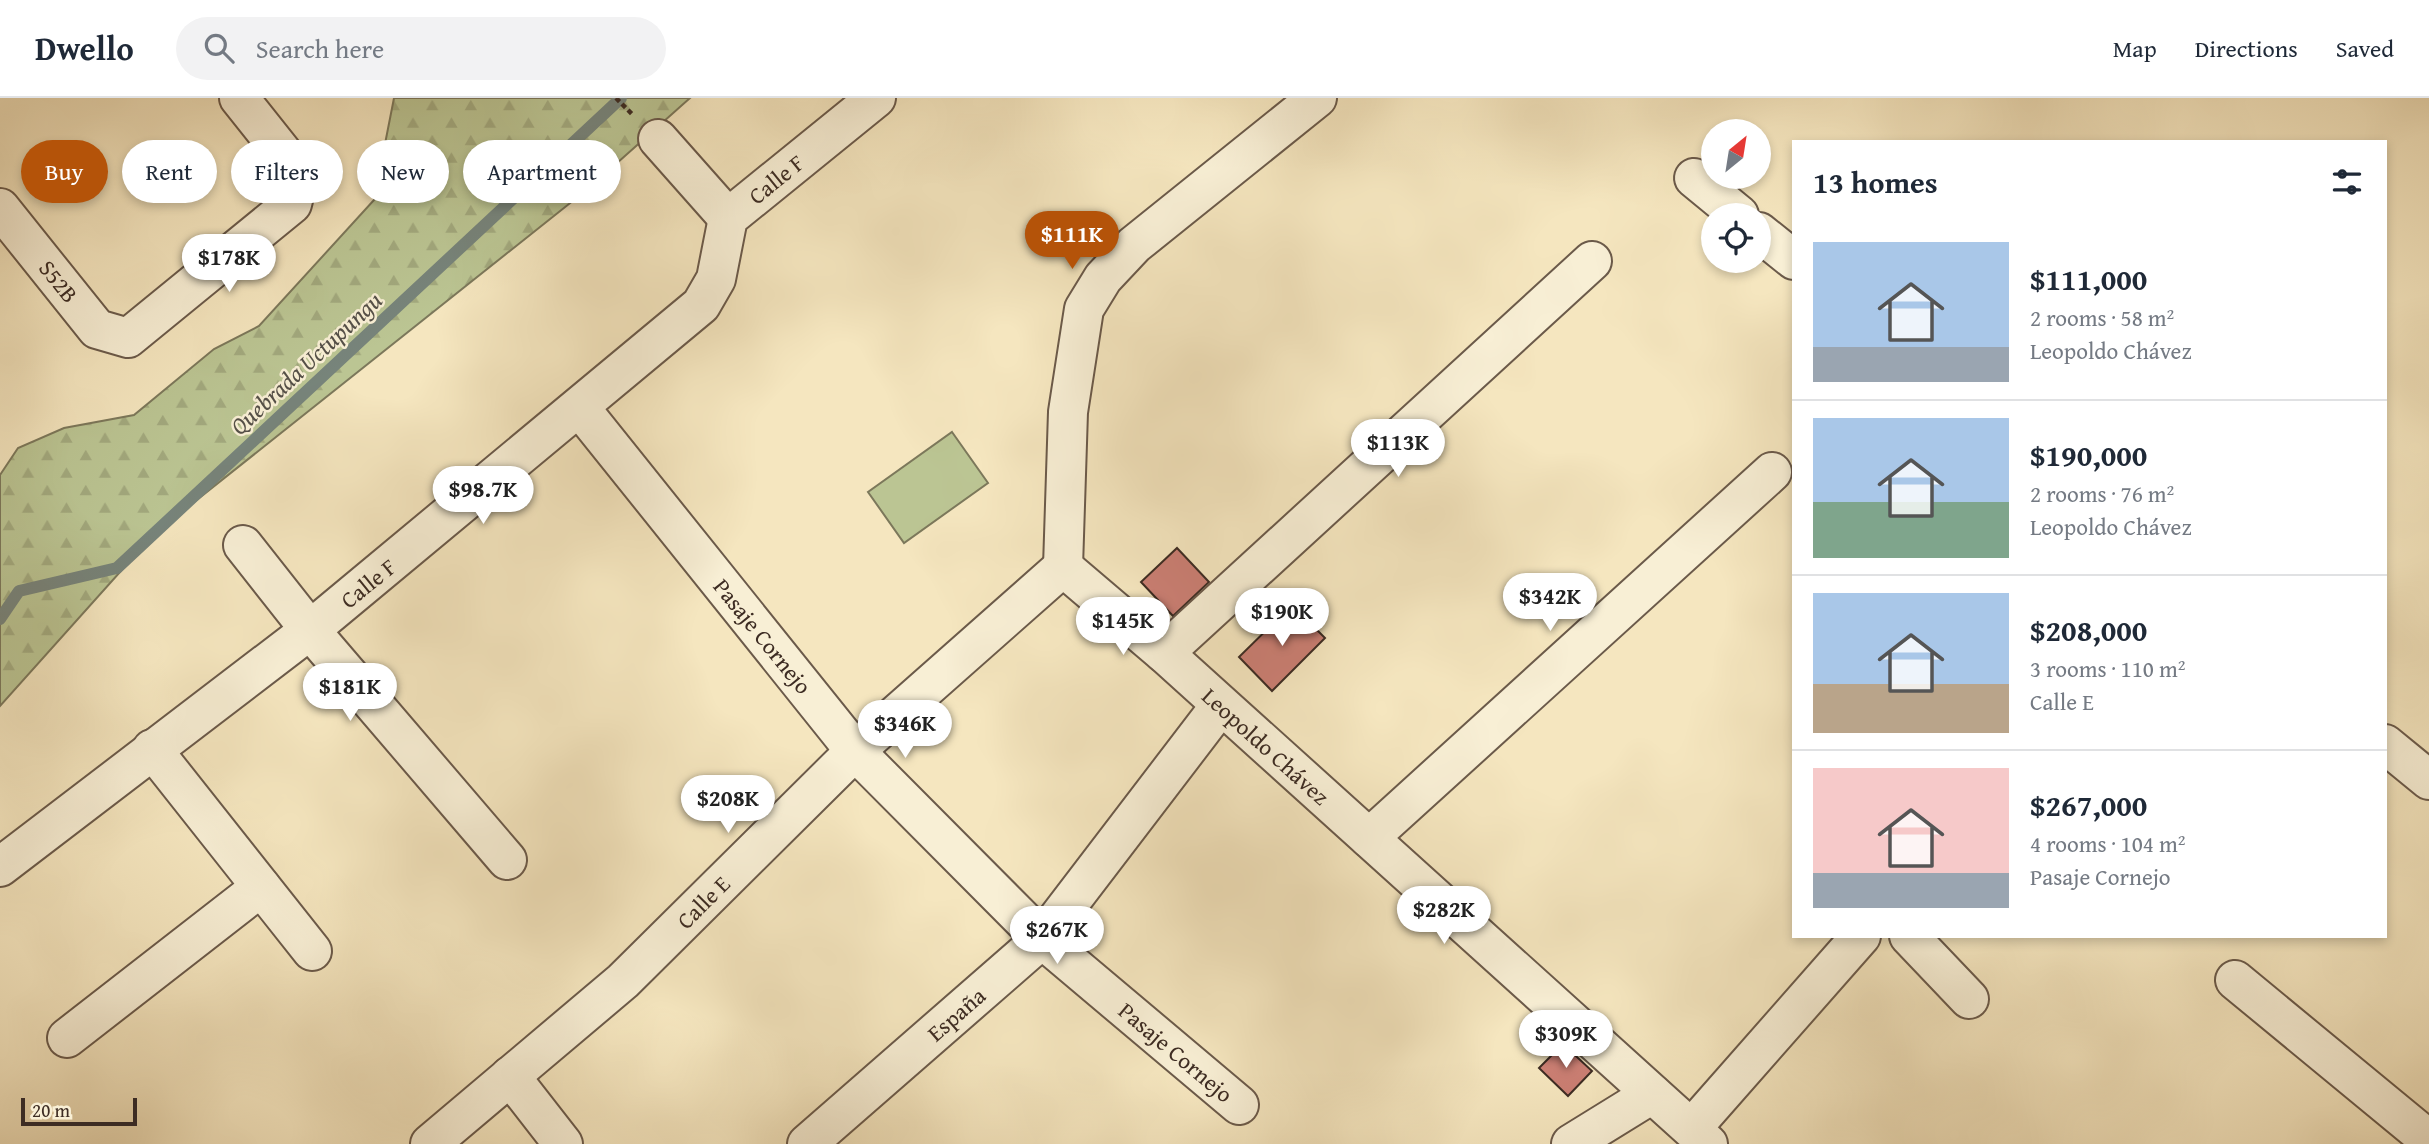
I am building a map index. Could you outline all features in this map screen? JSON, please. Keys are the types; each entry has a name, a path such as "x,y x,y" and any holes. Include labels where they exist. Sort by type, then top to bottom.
{"street":[{"name":"S52B","path":"0,208 97,329 128,338 292,205 297,184 290,162 239,98"},
{"name":"Calle F","path":"0,867 310,630 580,408 709,295 716,279 728,218 876,98"},
{"path":"1063,567 1068,412 1084,309 1103,278 1135,245 1317,98"},
{"path":"658,139 728,218"},
{"path":"1694,178 1724,203"},
{"path":"1771,242 1792,258"},
{"path":"1164,653 1592,261"},
{"name":"Pasaje Cornejo","path":"580,408 855,751 1042,939 1239,1105"},
{"path":"1369,838 1772,472"},
{"path":"243,545 310,630 507,860"},
{"name":"Leopoldo Chávez","path":"1063,567 1164,653 1700,1136"},
{"name":"Calle E","path":"430,1144 623,981 855,751 1063,567"},
{"name":"España","path":"807,1144 1042,939 1220,706"},
{"path":"2387,746 2429,780"},
{"path":"152,749 313,951"},
{"path":"66,1038 261,887"},
{"path":"1700,1136 1859,938"},
{"path":"1911,938 1969,999"},
{"path":"2235,980 2429,1140"},
{"path":"510,1076 564,1144"},
{"path":"1571,1144 1652,1094"}],"green space":[{"path":"394,98 690,98 621,159 621,140 463,140 463,203 570,203 154,534 0,706 0,475 18,448 64,428 134,415 214,349 259,326 371,203 449,203 449,140 386,140"},
{"path":"952,432 988,483 904,543 868,492"}],"building":[{"path":"1177,548 1209,582 1173,616 1141,582"},
{"path":"1292,605 1325,638 1272,691 1239,657"},
{"path":"1563,1044 1592,1071 1568,1096 1539,1068"}],"waterway":[{"name":"Quebrada Uctupungu","path":"0,619 19,591 117,568 621,98"}]}
